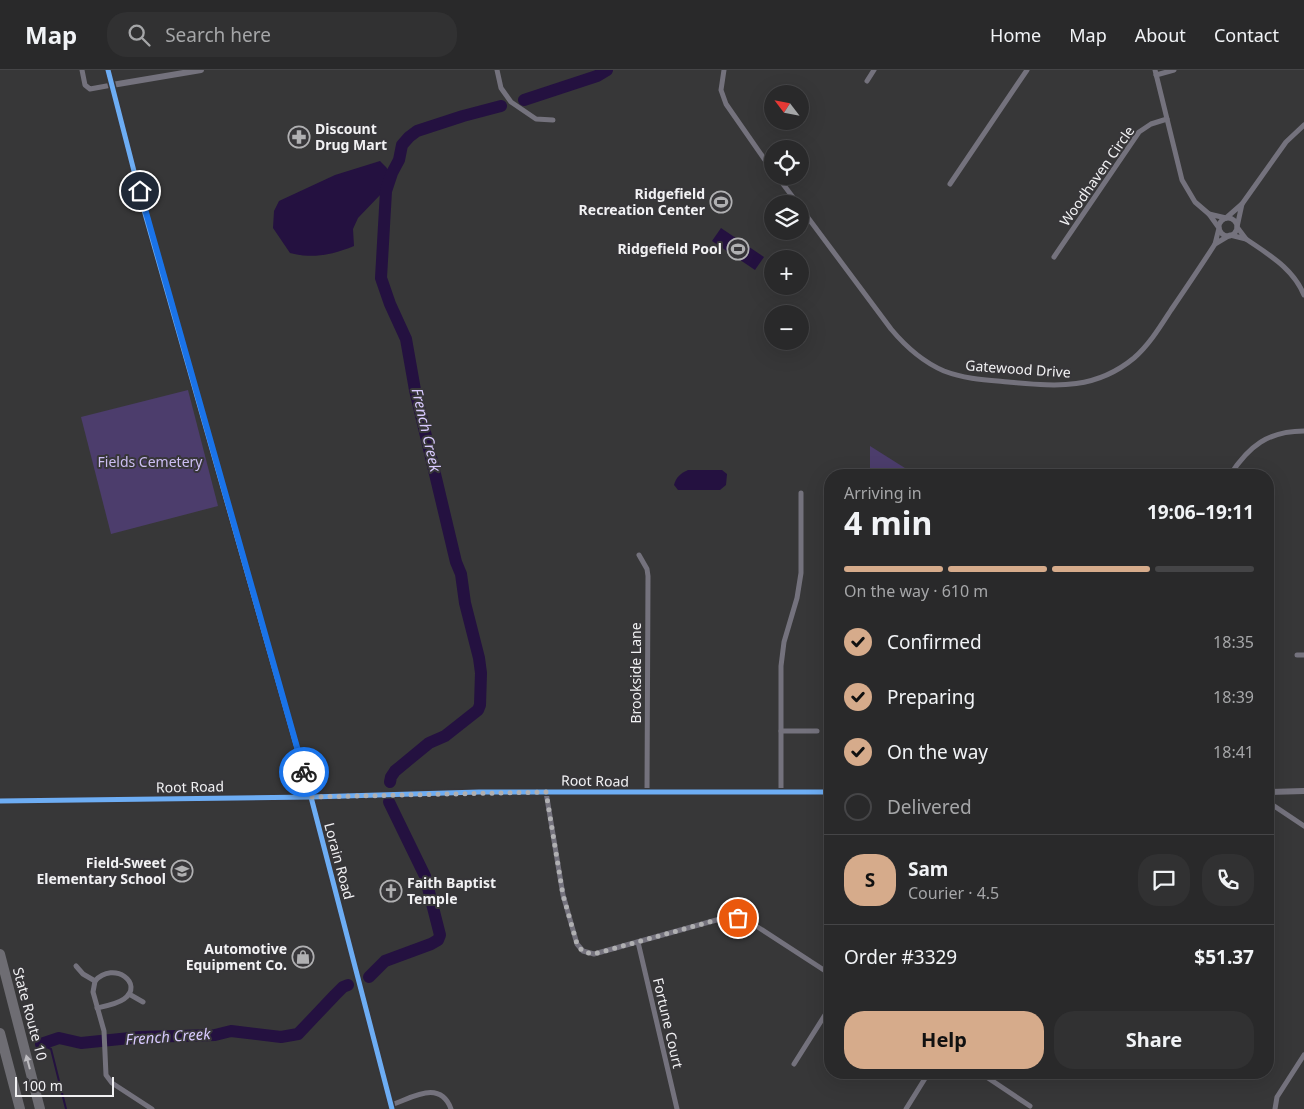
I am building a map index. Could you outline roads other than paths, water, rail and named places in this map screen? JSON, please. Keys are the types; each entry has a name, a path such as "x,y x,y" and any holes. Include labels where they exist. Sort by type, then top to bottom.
{"highway":[{"name":"State Route 10","path":"0,954 40,1109"},
{"path":"0,1033 20,1109"}],"street":[{"path":"82,70 88,88 94,89 201,70"},
{"name":"Lorain Road","path":"108,70 144,210 311,797 392,1107"},
{"path":"497,70 501,88 511,102 536,119 553,120"},
{"path":"724,70 721,90 726,104 764,159"},
{"path":"867,81 874,70"},
{"path":"950,184 1027,70"},
{"path":"1174,70 1156,73 1185,186 1195,202 1209,214 1222,233 1246,239"},
{"name":"Woodhaven Circle","path":"1054,257 1139,132 1151,124 1167,119"},
{"path":"1219,228 1221,221 1242,204 1286,142 1304,125"},
{"path":"1230,235 1235,232 1242,204"},
{"path":"1209,214 1232,219 1246,239 1282,264 1295,278 1304,295"},
{"name":"Gatewood Drive","path":"809,219 891,329 908,348 922,359 945,371 963,377 1066,386 1092,381 1117,370 1149,343 1215,244 1219,228"},
{"name":"Gatewood Drive","path":"1215,244 1230,235"},
{"path":"1234,469 1242,457 1260,442 1280,433 1304,431"},
{"path":"781,792 782,658 786,634 797,598 801,573 801,493"},
{"name":"Brookside Lane","path":"639,555 647,569 648,576 647,792"},
{"path":"1297,655 1304,655"},
{"path":"782,731 817,731"},
{"path":"1274,792 1304,791"},
{"path":"546,792 563,895 578,947 586,953 594,954 720,919 738,918 759,927 824,970"},
{"name":"Root Road","path":"0,801 546,792 824,792"},
{"path":"1274,806 1304,826"},
{"name":"Fortune Court","path":"638,942 677,1109"},
{"path":"76,966 83,974 95,982"},
{"path":"97,1008 122,1001 129,994 130,984 128,979 115,972 102,975 95,982 93,992 97,1008 104,1031 106,1075 112,1083 152,1109"},
{"path":"129,994 143,1002"},
{"path":"794,1064 824,1016"},
{"path":"1275,1109 1277,1097 1304,1055"},
{"path":"906,1109 925,1079"},
{"path":"990,1079 1030,1106"},
{"path":"392,1107 429,1092 435,1092 446,1099 451,1109"}],"waterway":[{"name":"French Creek","path":"524,100 597,76 607,70"},
{"name":"French Creek","path":"390,782 395,771 429,743 445,736 478,710 480,705 481,673 465,603 461,574 456,562 415,390 406,339 390,304 381,278 386,191 399,160 402,145 417,131 501,106"},
{"name":"French Creek","path":"369,977 385,961 431,944 438,940 440,935 425,876 389,802"},
{"name":"French Creek","path":"41,1044 59,1038 81,1043 140,1037 215,1035 231,1031 281,1037 298,1034 343,987 348,985"},
{"name":"French Creek","path":"41,1044 51,1049 66,1109"}],"place":[{"name":"Discount Drug Mart","path":"299,137"},
{"name":"Ridgefield Recreation Center","path":"721,202"},
{"name":"Ridgefield Pool","path":"738,249"},
{"name":"Field-Sweet Elementary School","path":"182,871"},
{"name":"Faith Baptist Temple","path":"391,891"},
{"name":"Automotive Equipment Co.","path":"303,957"}],"park label":[{"name":"Fields Cemetery","path":"150,462"}]}
